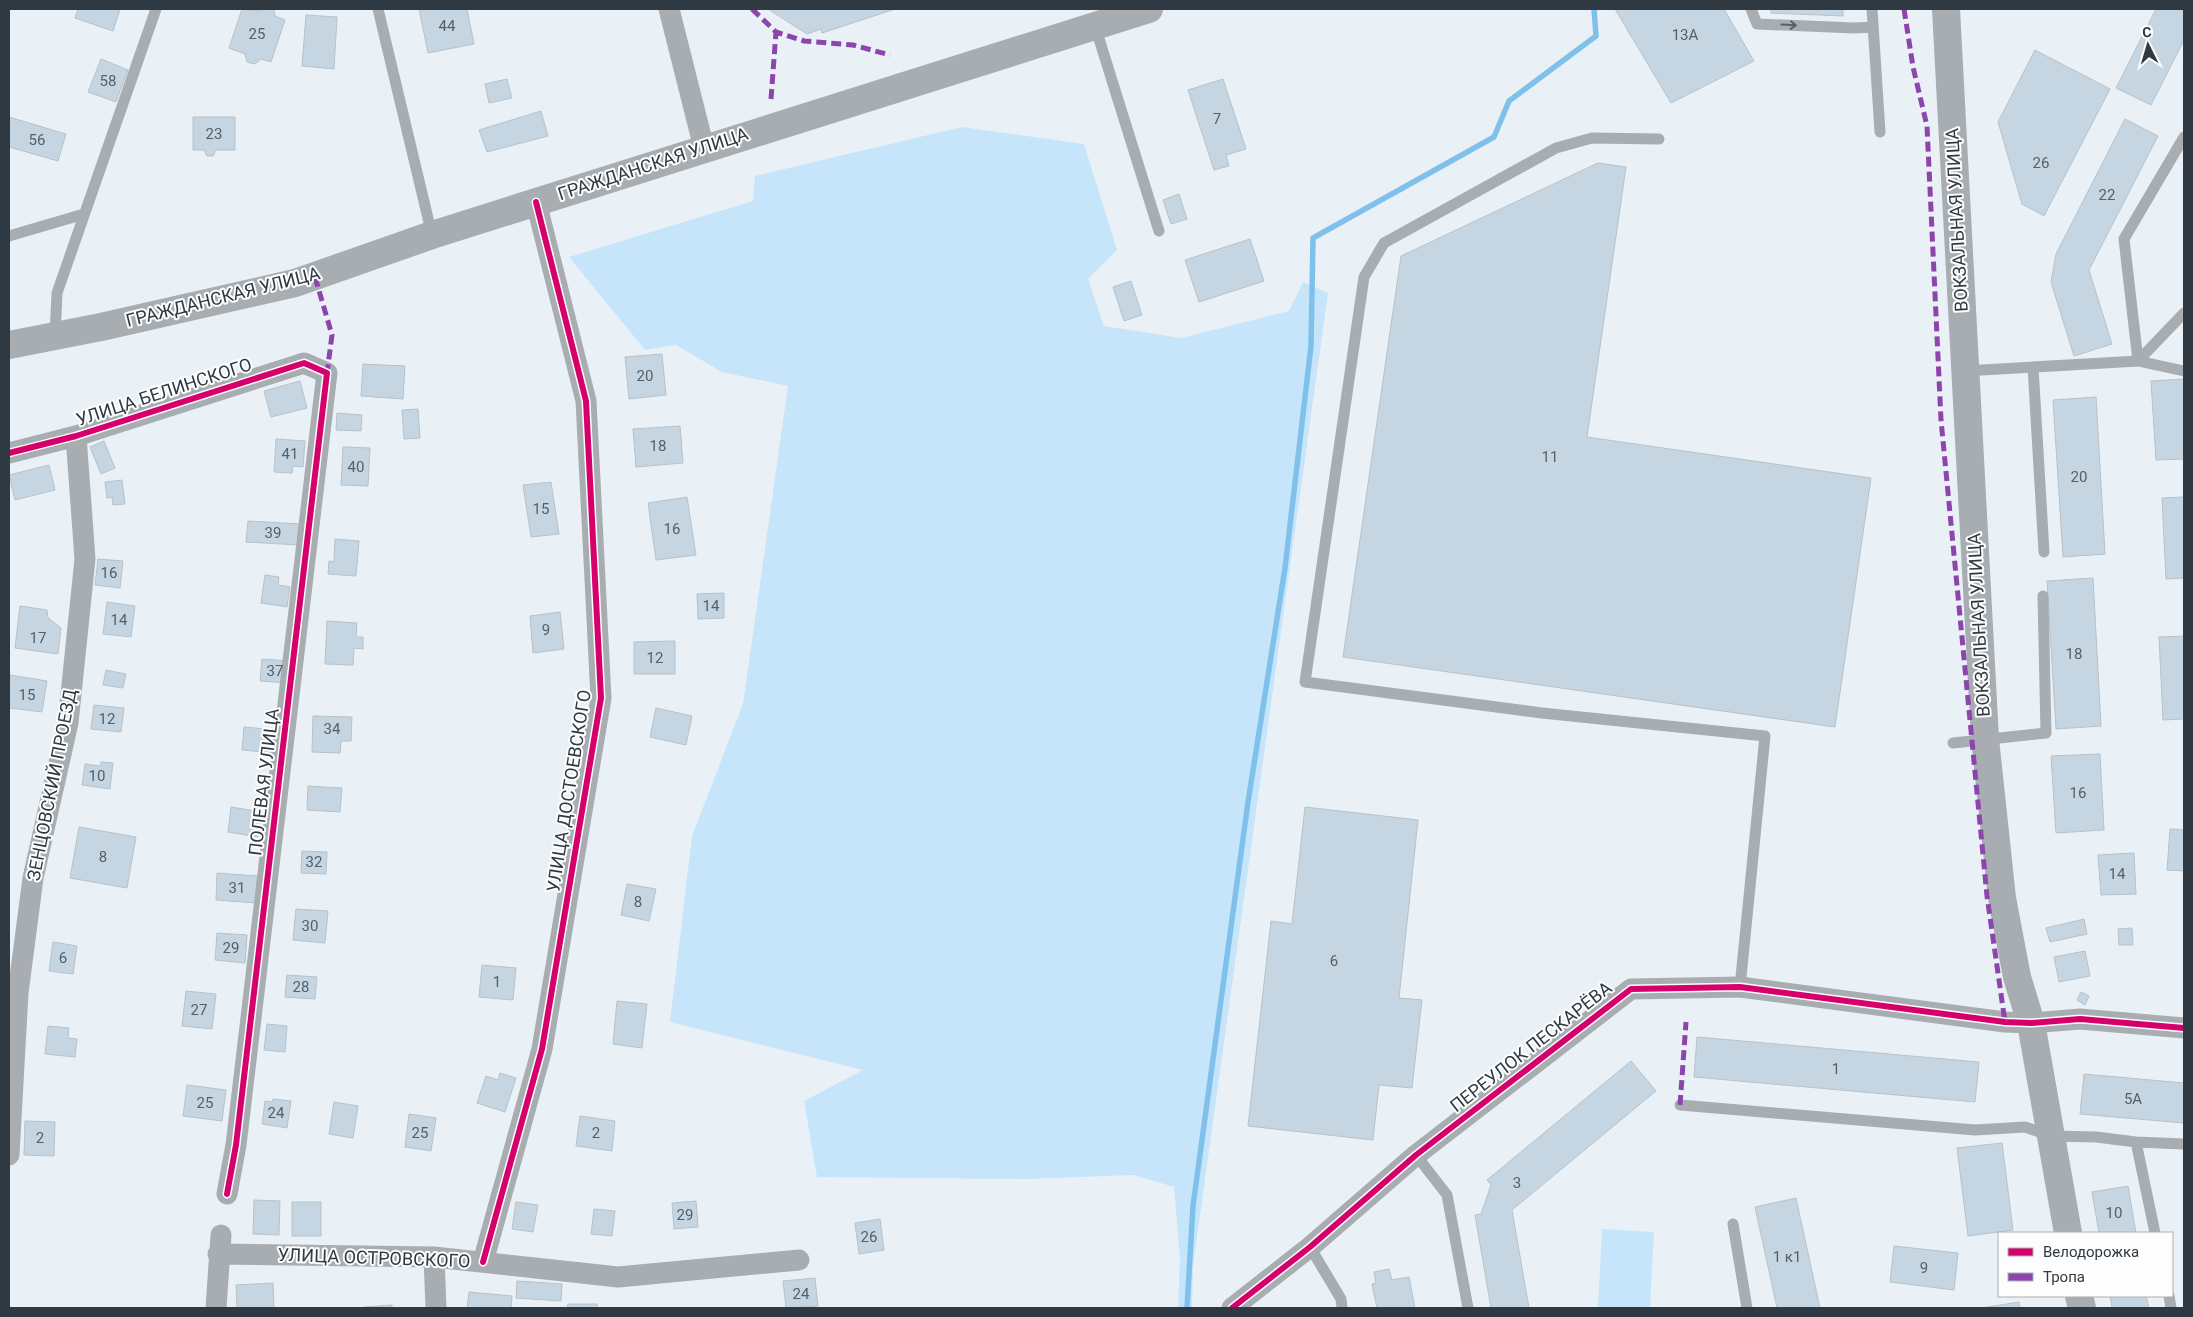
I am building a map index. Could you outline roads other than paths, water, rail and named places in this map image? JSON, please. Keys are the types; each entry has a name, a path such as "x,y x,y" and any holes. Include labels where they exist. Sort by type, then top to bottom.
{"main road":[{"name":"ГРАЖДАНСКАЯ УЛИЦА","path":"9,345 295,283 432,235 1149,9"},
{"name":"ВОКЗАЛЬНАЯ УЛИЦА","path":"1946,9 1984,739 2002,898 2017,977 2030,1023 2068,1232"}],"street":[{"path":"669,9 704,148"},
{"name":"УЛИЦА ДОСТОЕВСКОГО","path":"483,1262 542,1049 602,698 586,401 536,202"},
{"name":"УЛИЦА БЕЛИНСКОГО","path":"9,453 76,436 304,363 327,373"},
{"name":"ПОЛЕВАЯ УЛИЦА","path":"227,1194 236,1145 327,373"},
{"name":"ЗЕНЦОВСКИЙ ПРОЕЗД","path":"9,1155 18,992 33,878 68,723 85,559 76,436"},
{"name":"ПЕРЕУЛОК ПЕСКАРЁВА","path":"1232,1308 1310,1246 1416,1155 1631,989 1740,987 2005,1022 2030,1023 2080,1019 2182,1025"},
{"name":"УЛИЦА ОСТРОВСКОГО","path":"216,1308 219,1245 434,1257 618,1277 799,1260"},
{"path":"434,1257 436,1308"}],"lane":[{"path":"55,336 57,293 156,9"},
{"path":"378,9 432,235"},
{"path":"1751,9 1757,24 1873,27"},
{"path":"1872,9 1880,132"},
{"path":"1094,26 1159,231"},
{"path":"2138,361 2124,239 2184,137"},
{"path":"1659,139 1592,138 1556,148 1384,243 1364,277 1305,682 1542,713 1764,736 1740,987"},
{"path":"9,236 84,214"},
{"path":"2138,361 2184,313"},
{"path":"1965,371 2138,361 2184,372"},
{"path":"2033,367 2044,552"},
{"path":"1953,743 2046,733 2043,596"},
{"path":"1680,1105 1975,1130 2025,1127 2051,1136 2096,1137 2136,1142 2184,1144"},
{"path":"2136,1142 2156,1232"},
{"path":"1416,1155 1447,1195 1468,1308"},
{"path":"1733,1224 1747,1308"},
{"path":"1310,1246 1341,1299 1342,1308"}],"waterway":[{"path":"1187,1308 1193,1206 1248,802 1285,568 1311,346 1313,238 1494,137 1509,101 1596,36 1594,9"}]}
